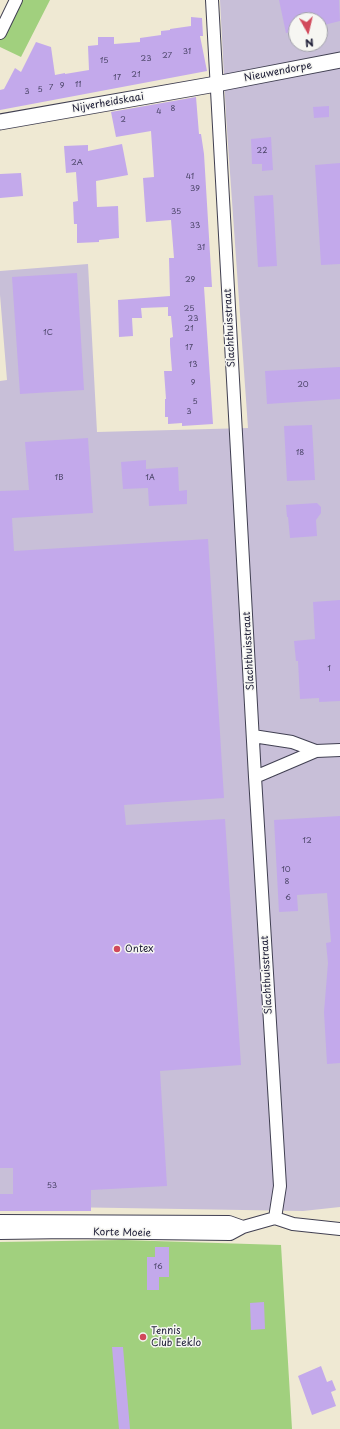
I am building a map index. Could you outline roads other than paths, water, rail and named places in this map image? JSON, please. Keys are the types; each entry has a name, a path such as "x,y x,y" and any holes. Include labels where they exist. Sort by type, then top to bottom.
{"street":[{"path":"0,33 16,0"},
{"name":"Slachthuisstraat","path":"212,0 280,1186 275,1218"},
{"name":"Nieuwendorpe","path":"216,84 340,60"},
{"name":"Nijverheidskaai","path":"0,122 216,84"},
{"path":"254,736 292,742 316,751"},
{"path":"256,777 316,751 340,750"},
{"path":"275,1218 293,1224 340,1229"},
{"name":"Korte Moeie","path":"0,1233 68,1232 230,1234 243,1227 275,1218"},
{"name":"Korte Moeie","path":"0,1221 230,1222 243,1227"}],"place":[{"name":"Ontex","path":"117,949"},
{"name":"Tennis Club Eeklo","path":"143,1337"}]}
